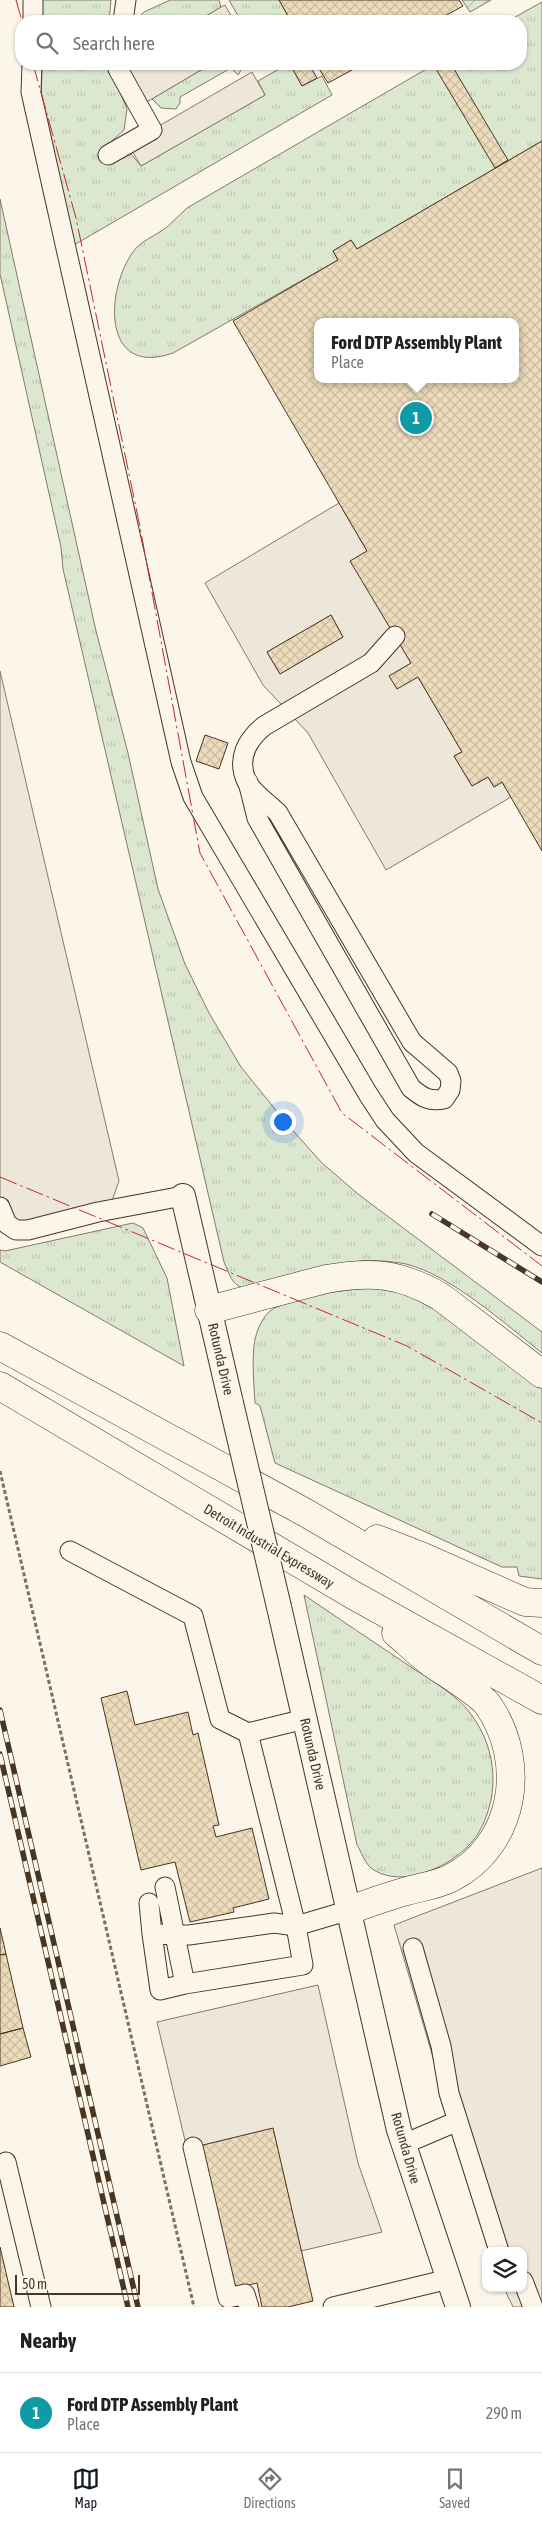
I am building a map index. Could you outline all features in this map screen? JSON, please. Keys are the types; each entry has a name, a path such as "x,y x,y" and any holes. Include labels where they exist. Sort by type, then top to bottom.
{"highway":[{"path":"210,1310 326,1279 344,1276 392,1275 427,1289 441,1297 542,1374"},
{"path":"0,1346 306,1513 542,1651"},
{"name":"Detroit Industrial Expressway","path":"0,1386 353,1596 542,1700"},
{"path":"306,1513 422,1556 525,1602 542,1603"},
{"path":"350,1910 408,1890 439,1883 467,1870 492,1843 507,1811 511,1790 511,1768 505,1738 487,1704 428,1660 353,1596"}],"main road":[{"name":"Rotunda Drive","path":"183,1196 404,2144 458,2307"}],"lane":[{"path":"33,0 33,15"},
{"path":"124,15 126,0"},
{"path":"32,70 31,92 181,762 193,796 385,1120 416,1153 542,1246"},
{"path":"108,155 152,130 119,70"},
{"path":"248,782 278,813 412,1042 448,1073 452,1081 450,1090 444,1099 434,1101 423,1098 412,1088 257,818 248,782 244,758 250,736 371,663 395,636"},
{"path":"0,1207 7,1224 16,1230 28,1230 98,1212 183,1196"},
{"path":"70,1551 194,1616 220,1719 248,1733 305,1719"},
{"path":"149,1903 160,1990 185,1984 303,1965 296,1926 248,1733"},
{"path":"166,1887 185,1984"},
{"path":"152,1934 175,1936 274,1923 296,1926 350,1910"},
{"path":"413,1948 441,2046 449,2093 498,2247"},
{"path":"404,2144 458,2121"},
{"path":"193,2148 228,2298 246,2294 249,2307"},
{"path":"6,2162 41,2307"},
{"path":"333,2307 449,2279"},
{"path":"527,2291 533,2307"}],"path":[{"path":"0,1471 194,2307"}],"green space":[{"path":"42,0 111,0 110,15 42,15"},
{"path":"170,0 219,0 221,7 208,15 141,15"},
{"path":"229,0 279,0 288,15 238,15"},
{"path":"462,0 491,0 470,12"},
{"path":"542,2 542,141 357,249 351,240 333,251 338,260 173,353 150,357 133,353 122,342 116,326 117,288 124,269 136,248 167,227 187,208 425,70 527,70 527,15 519,15"},
{"path":"42,70 111,70 127,109 124,130 101,151 106,165 131,154 141,166 265,95 258,81 277,70 293,70 302,86 322,76 332,95 74,245 41,107"},
{"path":"201,70 227,70 180,97 180,103 176,109 161,108 152,99"},
{"path":"233,70 241,70 238,75"},
{"path":"0,199 96,631 128,753 158,889 185,964 209,1013 241,1067 287,1124 322,1163 358,1194 542,1332 542,1353 459,1289 441,1278 406,1264 360,1261 244,1288 237,1285 229,1275 224,1262 63,569 61,547 0,274"},
{"path":"133,1223 143,1228 167,1278 184,1366 0,1262 0,1250 5,1251"},
{"path":"371,1288 411,1294 450,1316 542,1388 542,1579 519,1576 517,1567 502,1567 275,1463 260,1406 255,1403 253,1353 261,1322 270,1311 291,1301 347,1290"},
{"path":"304,1595 439,1685 466,1708 484,1736 492,1768 493,1784 486,1816 479,1832 471,1843 459,1854 430,1871 399,1877 384,1875 371,1868 357,1845"}],"shaded area":[{"path":"225,5 231,15 208,15"},
{"path":"120,70 201,70 140,106"},
{"path":"252,72 265,95 141,166 128,144"},
{"path":"339,503 367,551 351,561 411,663 390,676 418,677 462,752 454,756 472,786 488,777 494,787 502,782 511,797 386,870 308,733 263,685 205,583","holes":["331,615 343,637 280,674 267,652"]},
{"path":"0,671 119,1181 113,1198 98,1212 28,1230 0,1207"},
{"path":"542,1868 542,2307 513,2307 506,2292 527,2292 527,2247 489,2247 394,1925"},
{"path":"318,1985 358,2163 382,2232 301,2251 273,2129 187,2149 157,2022"}],"building":[{"path":"279,0 459,0 463,6 447,15 288,15"},
{"path":"293,70 312,70 317,78 302,86"},
{"path":"320,70 352,70 328,83"},
{"path":"437,70 455,70 508,160 495,168"},
{"path":"542,141 542,851 502,782 494,787 488,777 472,786 454,756 462,752 418,677 397,689 389,676 411,663 350,561 367,551 233,321 338,260 333,251 351,240 357,249"},
{"path":"331,615 343,637 280,674 267,652"},
{"path":"205,735 228,743 219,769 196,761"},
{"path":"127,1691 135,1725 188,1712 193,1735 198,1733 219,1825 213,1826 216,1837 252,1828 269,1899 233,1908 234,1912 190,1922 175,1862 141,1870 101,1698"},
{"path":"0,1928 6,1954 0,1955"},
{"path":"6,1954 23,2028 0,2034 0,1955"},
{"path":"23,2028 31,2057 0,2066 0,2034"},
{"path":"273,2128 313,2301 288,2307 262,2307 257,2283 233,2289 199,2146"},
{"path":"0,2247 14,2307 0,2307"}],"railway":[{"path":"432,1214 542,1282"},
{"path":"0,1710 138,2307"},
{"path":"0,1754 128,2307"}],"power":[{"path":"16,0 20,15"},
{"path":"35,70 76,218 140,527 200,853 342,1113 542,1266"},
{"path":"0,1177 407,1346 542,1423"}],"place":[{"name":"Ford DTP Assembly Plant","path":"416,418"}]}
